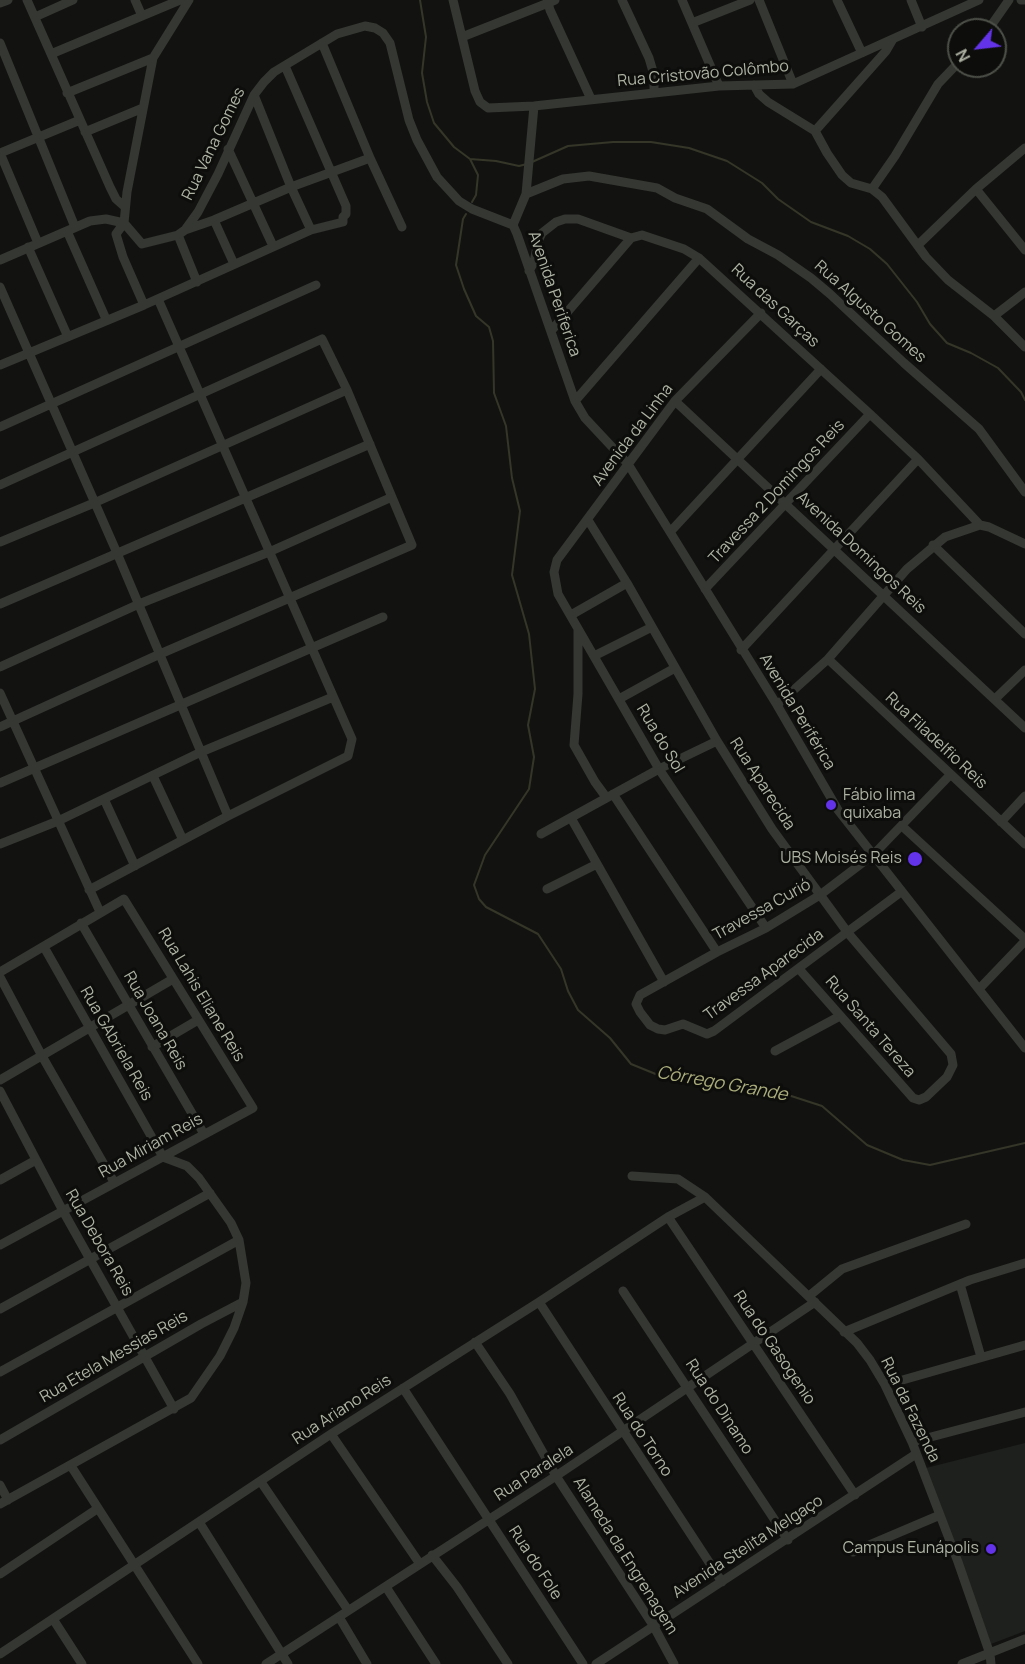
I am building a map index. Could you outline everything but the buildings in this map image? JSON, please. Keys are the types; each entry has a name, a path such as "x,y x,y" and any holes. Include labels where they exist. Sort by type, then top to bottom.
{"street":[{"path":"0,3 8,0"},
{"path":"27,0 110,187 116,199 125,207"},
{"path":"35,17 73,0"},
{"path":"135,0 142,16"},
{"path":"51,54 180,0"},
{"path":"144,305 117,240 119,222 125,207 153,58 189,0"},
{"name":"Rua Cristovão Colômbo","path":"453,0 472,81 480,102 488,108 534,106 719,86 793,84 979,0"},
{"path":"622,0 649,58 654,75 654,92"},
{"path":"682,0 719,86"},
{"path":"692,23 750,0"},
{"path":"759,0 793,84"},
{"path":"837,0 862,53"},
{"path":"911,0 922,27"},
{"path":"996,18 1009,0"},
{"path":"462,37 552,2 557,29 591,99"},
{"name":"Rua Vana Gomes","path":"182,232 198,212 254,95 264,82 285,66 337,34 365,26 383,33 390,43 394,58"},
{"path":"815,131 886,51 893,39"},
{"path":"0,43 106,319"},
{"path":"322,43 370,158 402,227"},
{"path":"67,93 153,58"},
{"name":"Avenida Periferica","path":"394,58 398,84 409,120 437,177 459,201 472,209 513,225 575,401 591,425 628,464"},
{"path":"0,365 158,299 311,230 343,222 346,206 285,66"},
{"path":"872,189 890,164 938,84 947,75"},
{"path":"754,85 759,94 768,102 815,131 842,175 851,183 872,189 888,202 926,258 948,280 994,316 1025,347"},
{"path":"254,95 311,230"},
{"path":"513,225 526,194 534,106"},
{"path":"85,132 143,108"},
{"path":"38,243 0,153 80,120"},
{"path":"918,245 976,189 1025,148"},
{"path":"228,149 273,246"},
{"path":"0,258 90,221 106,219 119,222 142,244 214,220 331,171 370,158"},
{"name":"Rua Algusto Gomes","path":"526,194 563,179 589,176 657,188 675,198 707,209 748,239 778,255 830,294 979,429 1025,492"},
{"path":"976,189 1025,250"},
{"name":"Rua das Garças","path":"529,271 534,262 542,233 556,222 565,219 578,219 631,238 642,235 662,240 684,249 699,258 870,414 918,459 980,525"},
{"path":"214,220 234,264"},
{"path":"182,232 197,282"},
{"path":"551,332 631,238"},
{"path":"28,248 68,337"},
{"path":"575,401 699,258"},
{"path":"0,427 316,285"},
{"path":"0,287 71,453 117,553 228,816"},
{"path":"994,316 1025,292"},
{"path":"89,890 228,816 348,756 352,739 158,299"},
{"name":"Avenida da Linha","path":"560,555 675,401 761,313"},
{"path":"0,485 322,339 347,390 412,544 0,727"},
{"path":"670,531 821,369"},
{"path":"0,542 94,503 347,390"},
{"name":"Avenida Domingos Reis","path":"675,401 1025,728"},
{"name":"Travessa 2 Domingos Reis","path":"705,590 870,414"},
{"path":"0,604 370,444"},
{"path":"741,650 918,459"},
{"name":"Avenida Periférica","path":"628,464 777,705 838,810 1025,1048"},
{"path":"0,667 138,604 269,552 392,497"},
{"name":"Rua Aparecida","path":"588,520 627,583 717,741 772,829 848,933 942,1043"},
{"path":"777,705 828,659 907,569 945,537 980,525 1025,544"},
{"path":"933,545 1025,634"},
{"name":"Rua do Sol","path":"560,555 555,564 554,580 558,594 659,769 766,928"},
{"path":"571,615 627,583"},
{"path":"0,783 384,617"},
{"path":"594,656 652,627"},
{"path":"578,628 578,694 574,745 595,782 609,795 717,952"},
{"name":"Rua Filadelfio Reis","path":"828,659 1025,843"},
{"path":"619,699 675,668"},
{"path":"995,699 1025,670"},
{"path":"0,693 100,912 0,972"},
{"path":"0,844 58,821 201,752 333,697"},
{"path":"541,834 609,795 717,741"},
{"name":"Travessa Curió","path":"661,984 717,952 766,928 820,896 874,854 950,775"},
{"path":"153,776 183,840"},
{"path":"1001,822 1025,796"},
{"path":"104,799 135,866"},
{"path":"571,818 661,984"},
{"path":"902,826 1025,940 980,988"},
{"path":"547,889 597,864"},
{"name":"Travessa Aparecida","path":"661,984 640,995 636,1004 650,1025 664,1030 683,1024 707,1034 799,969 901,892"},
{"name":"Rua Lahis Eliane Reis","path":"100,912 124,898 253,1108"},
{"name":"Rua Joana Reis","path":"81,923 204,1134"},
{"name":"Rua GAbriela Reis","path":"44,947 163,1156"},
{"name":"Rua Santa Tereza","path":"799,969 913,1098 919,1100 926,1097 947,1077 953,1065 951,1053 942,1043"},
{"path":"0,977 114,1182"},
{"path":"0,1080 173,979"},
{"path":"775,1051 840,1016"},
{"path":"152,1047 198,1020"},
{"name":"Rua Debora Reis","path":"0,1091 63,1211 174,1409"},
{"name":"Rua Miriam Reis","path":"0,1245 253,1108"},
{"path":"0,1485 4,1502 174,1409 191,1398 220,1356 243,1302 246,1283 239,1240 210,1193 187,1166 163,1156"},
{"path":"0,1180 36,1160"},
{"name":"Rua da Fazenda","path":"632,1176 678,1179 705,1197 857,1343 885,1385 912,1442 990,1654 991,1664"},
{"path":"0,1309 210,1193"},
{"name":"Rua Ariano Reis","path":"0,1654 331,1434 668,1217 705,1197"},
{"name":"Rua do Gasogenio","path":"668,1217 855,1495"},
{"name":"Rua Paralela","path":"266,1664 688,1388 812,1299 842,1269 966,1224"},
{"path":"0,1372 239,1240"},
{"path":"844,1332 960,1284 1025,1263"},
{"path":"960,1284 981,1357"},
{"name":"Rua do Dinamo","path":"623,1291 788,1540"},
{"name":"Rua Etela Messias Reis","path":"0,1440 243,1302"},
{"name":"Rua do Torno","path":"539,1302 722,1582"},
{"name":"Alameda da Engrenagem","path":"475,1342 504,1384 556,1476 653,1626 674,1664"},
{"path":"885,1385 1025,1345"},
{"name":"Rua do Fole","path":"403,1388 583,1664"},
{"path":"912,1442 1025,1412"},
{"path":"331,1434 420,1564"},
{"name":"Avenida Stelita Melgaço","path":"596,1664 916,1454"},
{"path":"70,1466 198,1664"},
{"path":"261,1482 348,1610"},
{"path":"0,1575 98,1509"},
{"path":"853,1552 940,1515"},
{"path":"199,1522 288,1664"},
{"path":"432,1555 457,1587 508,1664"},
{"path":"386,1587 436,1664"},
{"path":"339,1617 368,1664"},
{"path":"53,1618 82,1664"},
{"path":"962,1664 1025,1638"}],"shaded area":[{"name":"Campus Eunápolis","path":"1025,1443 1025,1631 991,1644 926,1468"}],"waterway":[{"name":"Córrego Grande","path":"420,0 426,37 422,73 427,102 434,123 454,147 470,159 478,175 476,195 472,202"},
{"path":"532,162 568,146 613,142 651,142 689,148 727,161 762,183 778,199 811,222 848,236 870,249 887,264 917,302 930,324 947,343 998,368 1021,392 1025,400"},
{"path":"470,159 519,166 527,164"},
{"name":"Córrego Grande","path":"466,214 463,219 456,265 476,316 489,327 493,341 494,393 506,426 512,478 520,511 512,575 529,634 535,689 528,725 534,757 529,789 485,855 474,885 479,899 486,907 538,934 561,969 568,991 578,1010 610,1038 631,1064 663,1077 785,1094 822,1106 867,1145 903,1160 930,1165 1025,1143"}],"place":[{"name":"Fábio lima quixaba","path":"831,805"},
{"name":"UBS Moisés Reis","path":"915,859"},
{"name":"Campus Eunápolis","path":"991,1549"}]}
